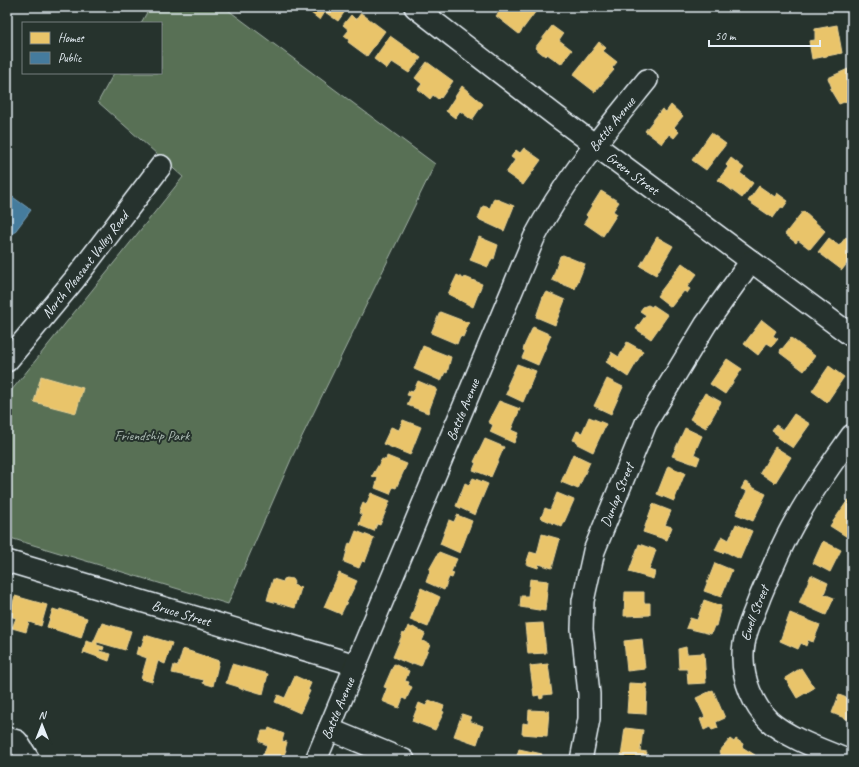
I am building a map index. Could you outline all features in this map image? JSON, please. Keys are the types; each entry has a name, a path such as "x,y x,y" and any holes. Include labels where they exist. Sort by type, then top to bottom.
{"street":[{"name":"Green Street","path":"415,7 852,336"},
{"name":"Battle Avenue","path":"316,760 530,246 550,208 571,175 647,80"},
{"name":"North Pleasant Valley Road","path":"7,361 75,279 161,166"},
{"name":"Dunlap Street","path":"581,760 589,713 589,694 583,652 583,601 594,551 646,423 706,324 751,261"},
{"name":"Ewell Street","path":"847,760 782,731 768,720 751,694 744,674 742,657 744,640 754,613 796,519 812,492 852,435"},
{"name":"Bruce Street","path":"7,561 356,665"},
{"path":"329,729 404,760"},
{"path":"7,738 17,741 29,760"}],"green space":[{"name":"Friendship Park","path":"150,7 224,7 435,164 293,455 228,604 7,537 7,396 183,177 98,102 113,74 162,74 162,22 142,22"}],"building: Homes":[{"path":"314,7 348,7 338,21 325,12 320,20 311,13"},
{"path":"503,7 539,7 519,34 496,16"},
{"path":"806,7 832,7 832,9"},
{"path":"361,13 385,31 367,56 348,42 349,40 344,36 349,30 343,25 351,15 356,20"},
{"path":"837,25 842,53 812,59 809,41 815,40 815,29"},
{"path":"552,26 563,34 559,40 572,50 561,64 547,54 545,56 535,48"},
{"path":"390,36 421,58 409,73 392,62 387,69 374,59"},
{"path":"599,42 606,48 603,51 617,62 612,68 614,70 595,92 573,75"},
{"path":"427,62 453,81 441,98 440,97 438,99 433,95 430,99 418,89 422,84 415,78"},
{"path":"848,69 851,75 852,74 852,99 839,104 830,89 832,88 828,78"},
{"path":"462,86 483,104 472,120 460,111 455,118 446,111"},
{"path":"671,105 683,116 674,127 679,132 674,138 669,134 662,144 645,131 662,109 666,112"},
{"path":"711,133 726,144 706,170 692,160"},
{"path":"524,148 541,160 523,185 506,173 515,160 511,157 516,150 520,153"},
{"path":"731,158 744,168 740,173 753,183 742,198 718,180 728,167 726,165"},
{"path":"759,186 775,197 777,193 788,201 783,208 781,207 773,218 748,201"},
{"path":"601,191 619,202 613,211 617,214 603,236 584,223 588,217 586,215"},
{"path":"494,198 514,206 504,231 478,219 483,206 490,208"},
{"path":"803,211 825,231 810,249 798,240 796,243 785,234"},
{"path":"479,237 498,245 494,259 492,258 488,267 470,260"},
{"path":"657,237 673,246 656,275 640,266"},
{"path":"846,237 852,242 852,257 842,270 818,252 829,238 839,246"},
{"path":"563,255 585,264 575,289 552,280 560,256"},
{"path":"682,263 697,274 687,287 690,289 687,293 684,291 671,307 657,296"},
{"path":"457,275 464,279 465,277 482,284 473,307 448,294"},
{"path":"547,292 565,300 555,325 536,317 544,294"},
{"path":"648,305 652,307 653,305 668,315 651,339 636,329 646,315 640,311 643,307"},
{"path":"440,312 469,323 463,337 460,336 457,344 431,333"},
{"path":"762,320 776,331 773,336 778,339 772,346 767,343 758,355 744,344"},
{"path":"533,327 551,335 538,365 522,358 525,351 523,350 525,344"},
{"path":"791,338 815,356 804,371 780,353 781,348 782,349"},
{"path":"627,342 643,351 628,377 606,362 612,354 611,352 619,357"},
{"path":"423,346 451,357 447,373 445,372 441,381 414,369"},
{"path":"727,359 742,369 725,394 710,384"},
{"path":"517,364 536,371 523,402 506,394 509,387 507,386"},
{"path":"829,366 844,377 827,402 812,391"},
{"path":"41,376 83,388 76,413 34,402"},
{"path":"607,379 623,387 611,414 594,406"},
{"path":"418,381 437,389 428,413 407,405 411,396 407,395 409,391 413,392"},
{"path":"705,393 721,402 706,428 690,419"},
{"path":"499,401 520,409 511,430 518,433 514,443 490,432 493,425 488,422"},
{"path":"794,414 810,424 793,448 778,438 779,436 772,431 776,425 783,430"},
{"path":"589,417 606,424 593,452 577,444 578,442 573,440 577,431 582,433"},
{"path":"403,420 421,427 410,455 383,444 391,427 399,430"},
{"path":"685,428 702,436 694,454 700,457 697,465 672,456"},
{"path":"485,439 504,447 491,477 473,470 476,463 474,462"},
{"path":"775,447 791,457 775,483 760,473"},
{"path":"573,454 590,462 578,489 561,482"},
{"path":"387,456 407,464 396,488 393,487 390,494 375,488 378,478 372,476 382,459 386,460"},
{"path":"668,466 685,473 674,501 657,494"},
{"path":"473,478 488,484 475,515 456,506 465,483 469,485"},
{"path":"745,482 766,494 753,521 736,514 747,491 741,489"},
{"path":"371,493 390,501 380,525 377,524 374,531 359,525 362,515 359,513 363,503 366,505"},
{"path":"557,493 574,500 562,527 541,518 545,508 550,510"},
{"path":"848,500 852,502 852,540 830,526"},
{"path":"653,504 671,511 665,525 672,527 667,540 643,532"},
{"path":"457,515 472,521 460,553 440,544 449,520 454,522"},
{"path":"736,524 752,531 740,559 724,551 723,553 715,550 722,536 729,540"},
{"path":"356,531 374,538 365,562 362,561 359,568 344,562 349,543 351,544"},
{"path":"542,534 560,539 552,568 539,564 538,568 526,564 530,552 537,554"},
{"path":"823,541 841,550 830,572 813,563"},
{"path":"639,544 656,550 649,570 655,572 653,579 629,572"},
{"path":"439,552 457,559 451,572 454,573 452,578 449,577 444,590 426,582 430,571 429,570"},
{"path":"715,563 732,570 721,597 704,591"},
{"path":"339,573 357,581 341,614 324,607"},
{"path":"811,575 828,583 824,594 834,598 826,615 799,603"},
{"path":"273,579 283,582 284,579 292,579 294,582 293,585 301,588 295,608 267,600"},
{"path":"530,579 548,581 545,611 520,607 521,596 528,596"},
{"path":"421,588 440,597 428,627 410,620"},
{"path":"625,592 644,592 644,603 650,603 650,615 624,616"},
{"path":"15,596 47,605 41,626 29,622 26,632 12,628 16,618 9,616"},
{"path":"704,600 721,606 716,626 714,626 711,634 686,628 690,618 697,620"},
{"path":"53,609 59,611 60,609 87,618 81,638 47,627"},
{"path":"790,613 820,625 813,642 808,640 806,646 801,643 798,649 780,641"},
{"path":"102,623 131,631 125,650 97,642 97,645 104,647 103,650 100,649 99,651 111,654 109,661 84,652 83,654 86,641 93,643"},
{"path":"543,623 546,653 528,654 525,624"},
{"path":"408,626 413,627 425,634 422,641 430,644 421,666 413,663 412,665 393,657 403,633 405,634"},
{"path":"145,635 172,643 165,664 158,661 152,682 141,679 147,658 136,654 138,647 141,648"},
{"path":"642,639 645,669 627,671 624,641"},
{"path":"686,647 687,654 704,653 706,683 688,684 687,669 679,669 678,649"},
{"path":"183,649 219,661 213,686 203,683 204,680 172,673 174,665 178,666"},
{"path":"232,664 268,674 263,694 243,688 243,690 239,687 226,683"},
{"path":"394,664 409,671 405,681 409,682 408,685 412,687 406,700 403,698 399,708 382,701 387,688 384,687"},
{"path":"548,664 552,694 543,695 543,698 540,699 539,695 534,696 530,666"},
{"path":"801,668 814,688 797,698 785,678"},
{"path":"295,676 311,683 308,690 310,691 300,713 275,702 278,695 285,698"},
{"path":"629,683 647,684 646,714 627,713"},
{"path":"713,690 725,718 716,722 718,728 712,730 710,727 704,730 700,719 705,717 696,698"},
{"path":"839,695 852,700 852,721 832,713"},
{"path":"429,700 444,706 442,711 444,712 435,730 412,721 419,703 426,706"},
{"path":"529,710 549,711 547,736 522,734 523,723 528,724"},
{"path":"462,714 471,717 469,721 483,726 477,744 454,736"},
{"path":"269,728 284,734 282,741 287,742 282,760 263,756 267,745 259,741 262,731 268,731"},
{"path":"625,728 643,730 640,751 647,752 645,760 621,757"},
{"path":"730,739 734,742 736,739 743,744 742,747 755,755 752,760 718,760 721,755 719,752"},
{"path":"519,749 542,754 540,760 516,759"}],"building: Public":[{"path":"7,193 31,210 7,242"}]}
